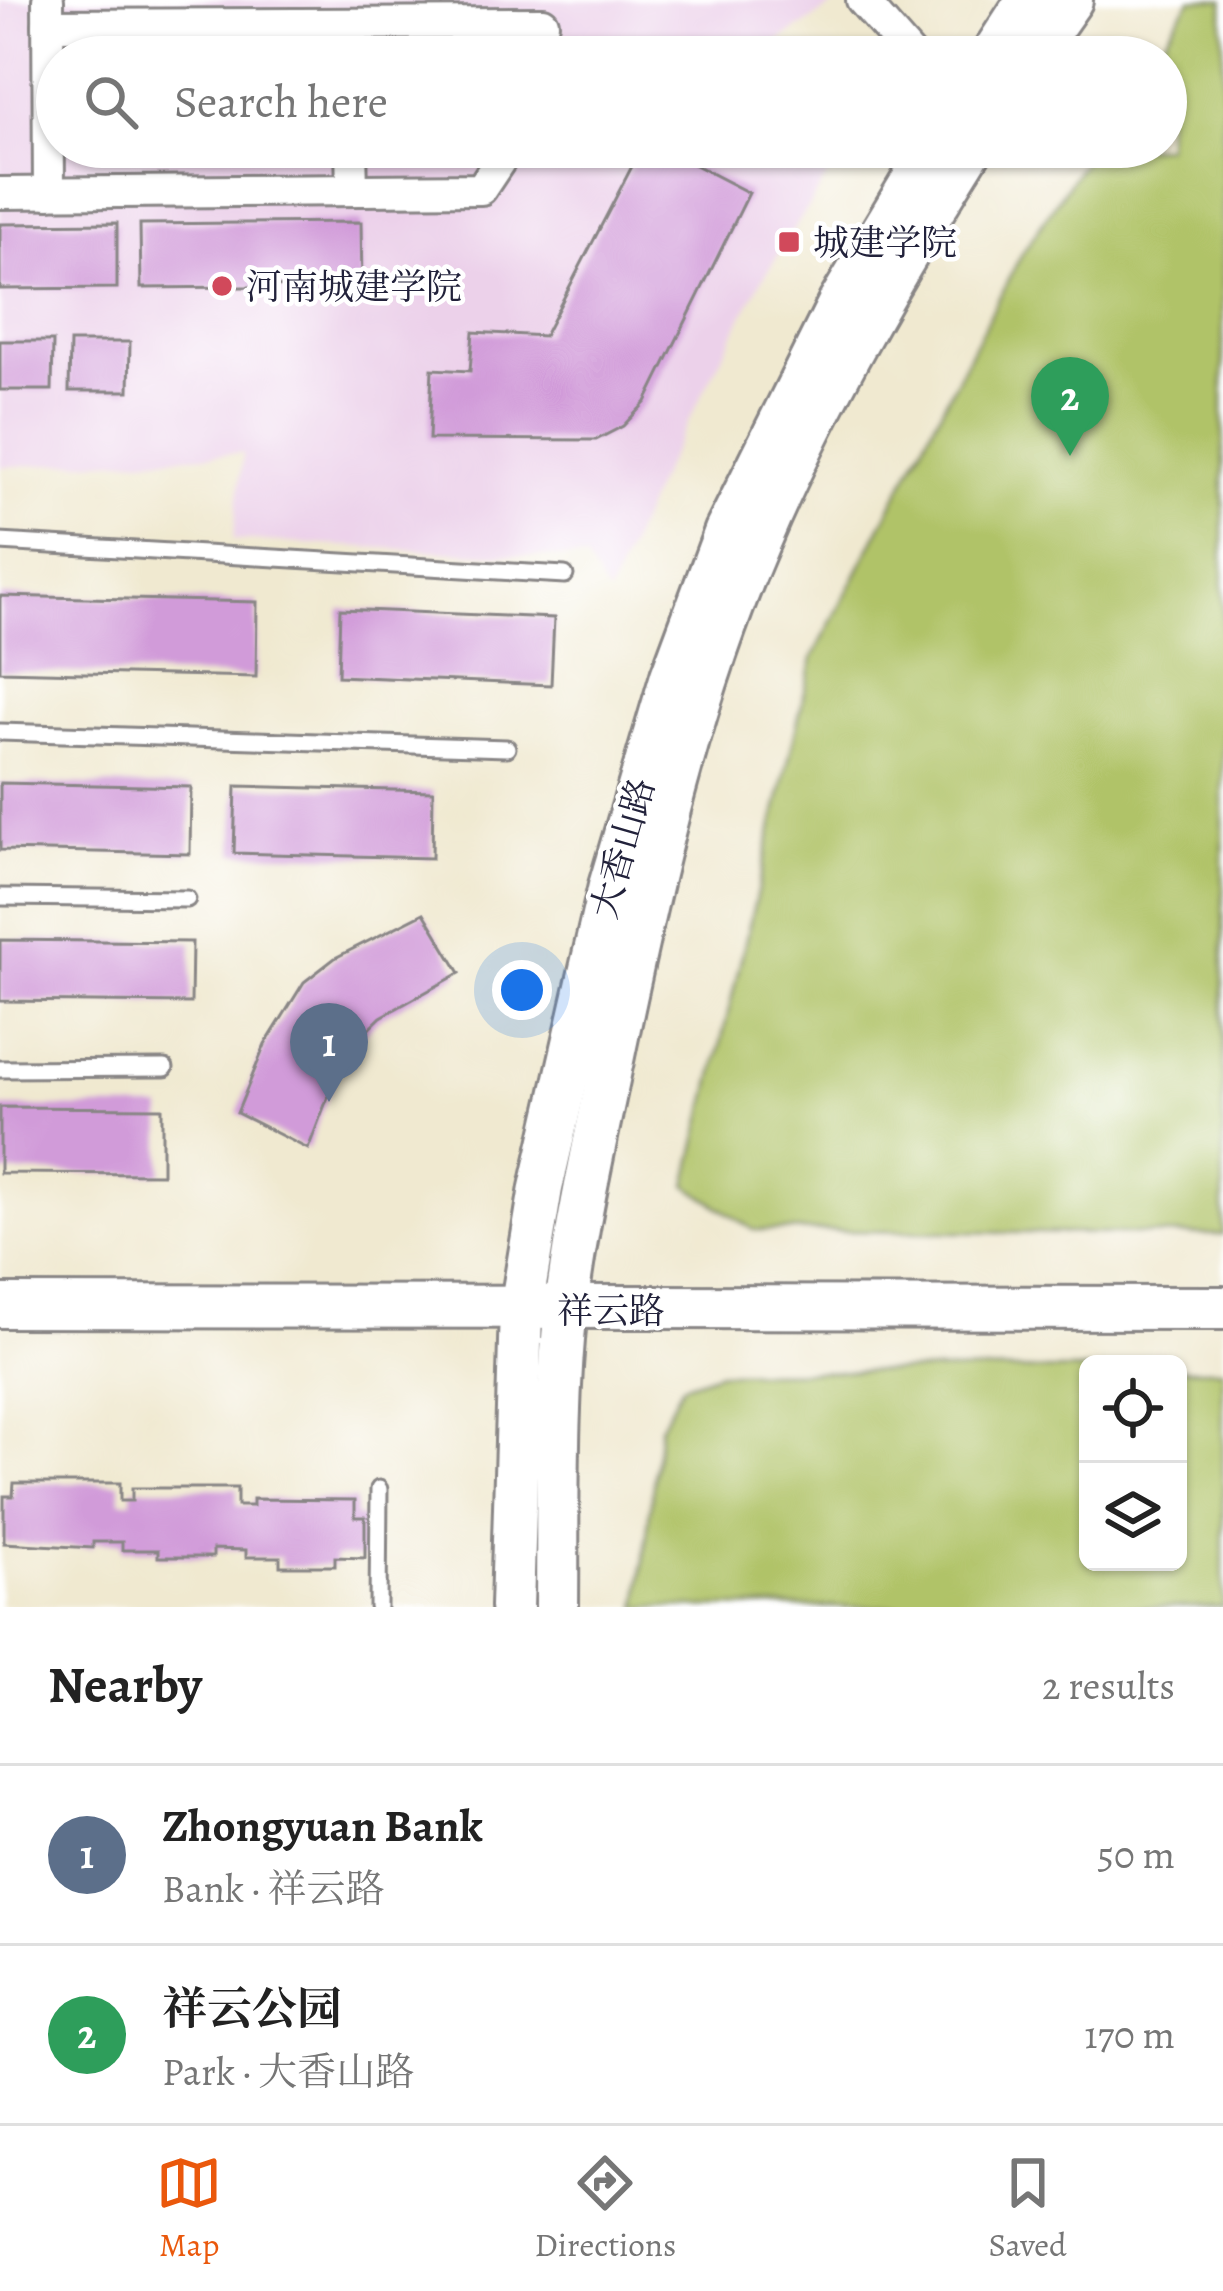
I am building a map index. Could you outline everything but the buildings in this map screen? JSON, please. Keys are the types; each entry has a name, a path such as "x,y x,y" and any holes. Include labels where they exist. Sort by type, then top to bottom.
{"main road":[{"path":"1005,36 1028,0"},
{"path":"1045,36 1070,0"},
{"name":"大香山路","path":"512,1607 521,1309 591,958 672,676 726,531 840,302 920,168"},
{"name":"大香山路","path":"557,1607 566,1310 644,915 728,617 784,483 848,357 960,168"},
{"name":"祥云路","path":"0,1306 1223,1308"}],"street":[{"path":"862,0 894,36"},
{"path":"48,12 350,24 528,23 522,36"},
{"path":"350,24 350,36"},
{"path":"49,168 49,193"},
{"path":"351,168 352,190"},
{"path":"0,193 481,190 495,168"}],"lane":[{"path":"0,542 566,574"},
{"path":"0,732 507,748"},
{"path":"0,897 187,899"},
{"path":"0,1069 165,1068"},
{"path":"378,1607 379,1489"}],"shaded area":[{"path":"0,0 842,0 786,36 36,36 36,168 833,168 759,285 655,486 608,595 585,559 233,540 243,453 0,467"}],"green space":[{"path":"1191,0 1223,0 1223,1235 753,1230 687,1185 813,658 1021,255 1079,168 1187,168 1187,36 1167,36"},
{"path":"1187,1369 1223,1369 1223,1607 638,1607 660,1427 682,1385 720,1372 1079,1370 1079,1571 1187,1571"}],"place":[{"name":"城建学院","path":"789,242"},
{"name":"河南城建学院","path":"222,286"},
{"name":"祥云公园","path":"1070,456"},
{"name":"Zhongyuan Bank","path":"329,1102"}]}
